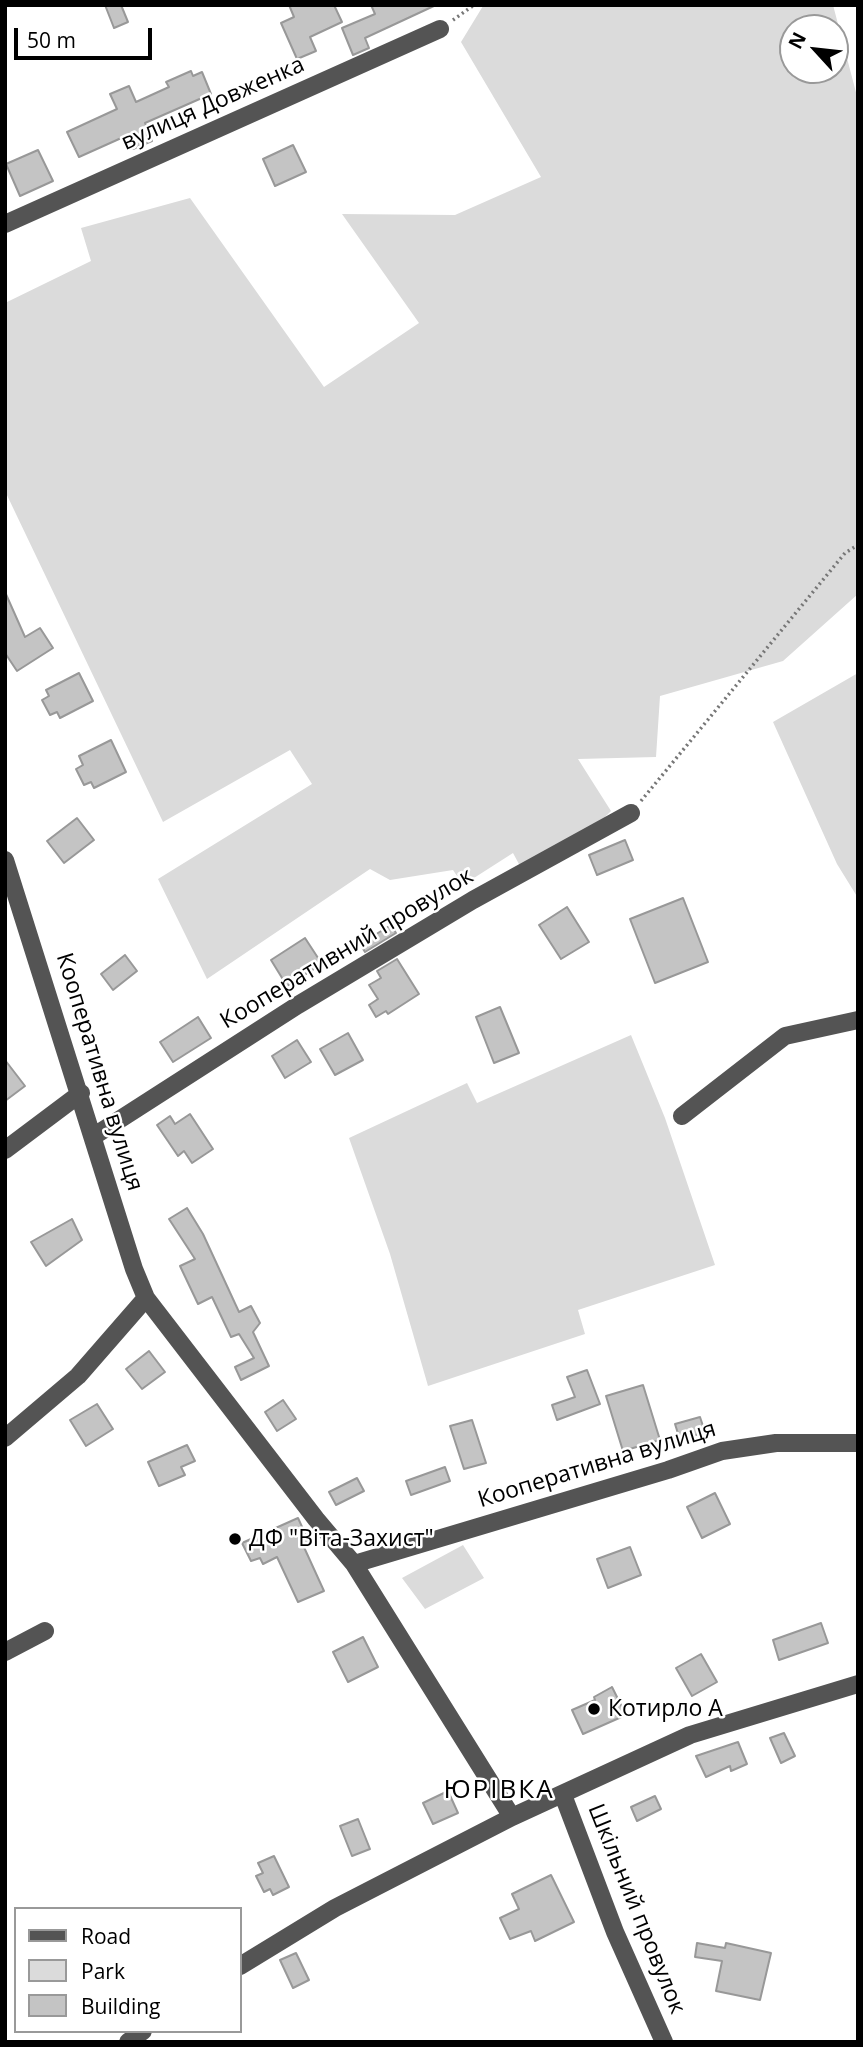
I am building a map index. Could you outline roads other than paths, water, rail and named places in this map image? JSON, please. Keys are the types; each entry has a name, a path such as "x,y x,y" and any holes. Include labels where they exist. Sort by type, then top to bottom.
{"street":[{"name":"вулиця Довженка","path":"5,224 440,29"},
{"name":"Кооперативний провулок","path":"94,1136 298,1005 473,900 631,813"},
{"name":"Кооперативна вулиця","path":"5,860 81,1093 134,1269 146,1298 316,1519 355,1564 512,1817"},
{"path":"682,1116 785,1036 858,1020"},
{"path":"5,1150 81,1093"},
{"path":"5,1438 78,1376 146,1298"},
{"name":"Кооперативна вулиця","path":"355,1564 668,1470 722,1451 776,1443 858,1443"},
{"path":"5,1653 45,1630"},
{"path":"242,1965 335,1908 512,1817 690,1735 858,1684"},
{"name":"Шкільний провулок","path":"563,1795 615,1932 664,2042"}],"place":[{"name":"ДФ \"Віта-Захист\"","path":"235,1539"},
{"name":"Котирло А","path":"594,1709"}],"district":[{"name":"ЮРІВКА","path":"499,1791"}]}
